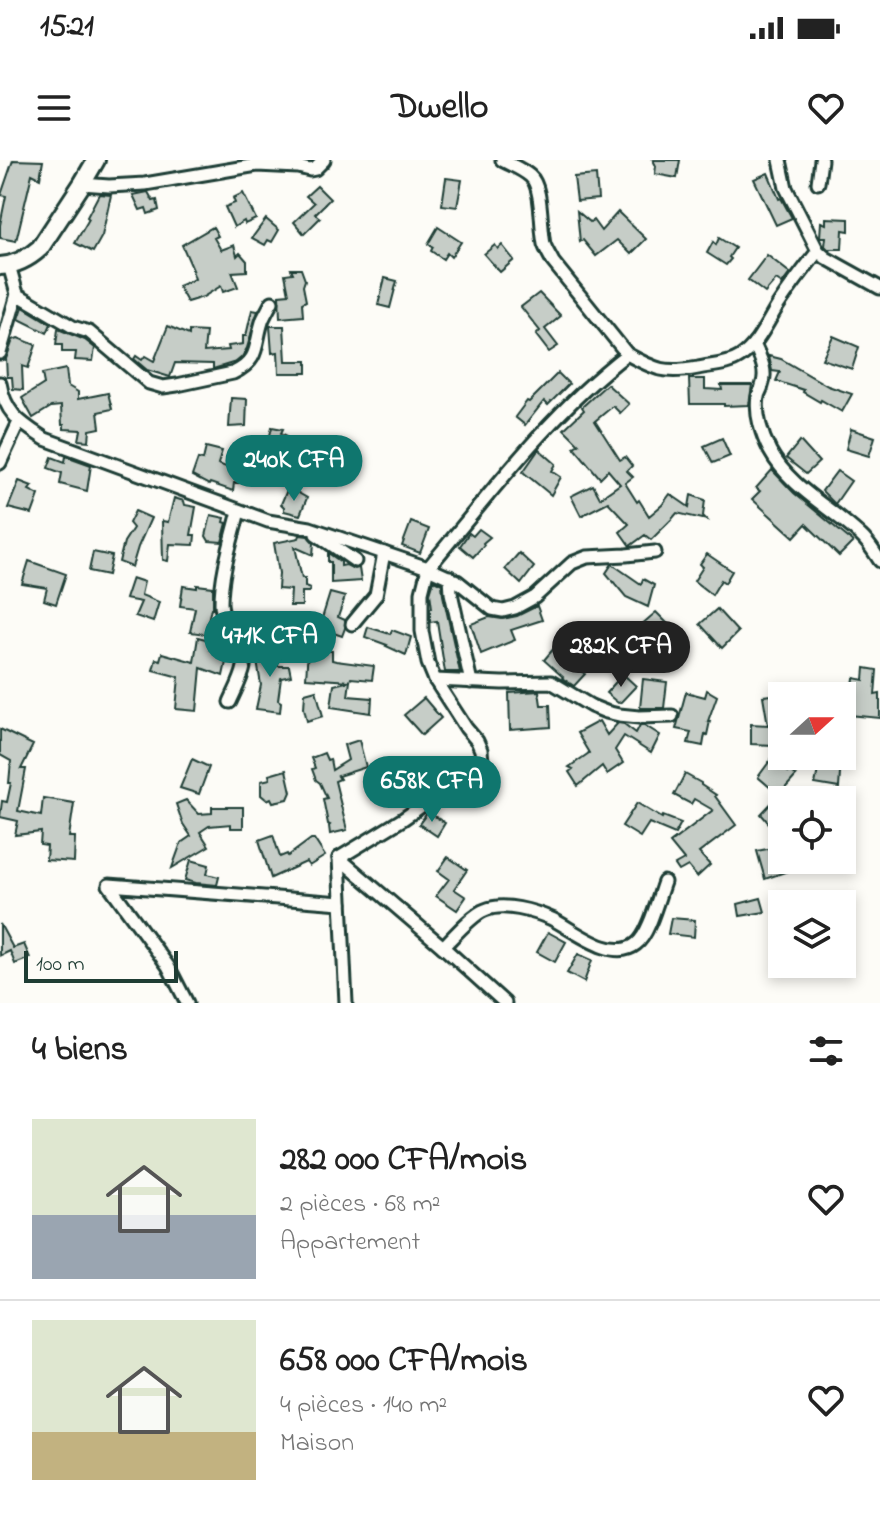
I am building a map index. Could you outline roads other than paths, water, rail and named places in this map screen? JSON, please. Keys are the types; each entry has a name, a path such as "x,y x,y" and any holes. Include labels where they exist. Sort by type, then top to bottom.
{"street":[{"path":"96,160 40,248 31,256 4,266 17,294 73,327 89,332 149,383 163,387 244,368 256,354 264,318 272,302"},
{"path":"82,184 145,184 257,165 310,170 324,160"},
{"path":"502,160 530,176 536,183 545,247 553,262 627,354 652,368 683,371 730,362 745,354 818,251"},
{"path":"780,160 786,188 818,251 880,288"},
{"path":"818,183 821,160"},
{"path":"0,353 17,294"},
{"path":"754,344 762,359 765,376 758,395 757,410 771,453 800,487 863,537 880,561"},
{"path":"339,858 470,777 482,761 477,741 435,680 428,663 422,631 422,592 428,568 556,418 627,354"},
{"path":"0,383 2,397 12,414 45,439 268,521 310,528 428,568 450,577 492,609 503,611 515,608 535,597 572,563 587,557 655,552"},
{"path":"0,463 19,422"},
{"path":"230,702 244,667 244,658 222,616 221,605 239,511"},
{"path":"310,528 355,561"},
{"path":"352,624 376,595 384,553"},
{"path":"450,577 471,682"},
{"path":"435,680 551,682 606,712 639,717 672,716"},
{"path":"339,858 346,1003"},
{"path":"339,858 505,1003"},
{"path":"443,947 484,910 502,907 550,918 595,944 612,949 628,948 643,936 664,882"},
{"path":"187,1003 168,966 109,885 341,903"}]}
